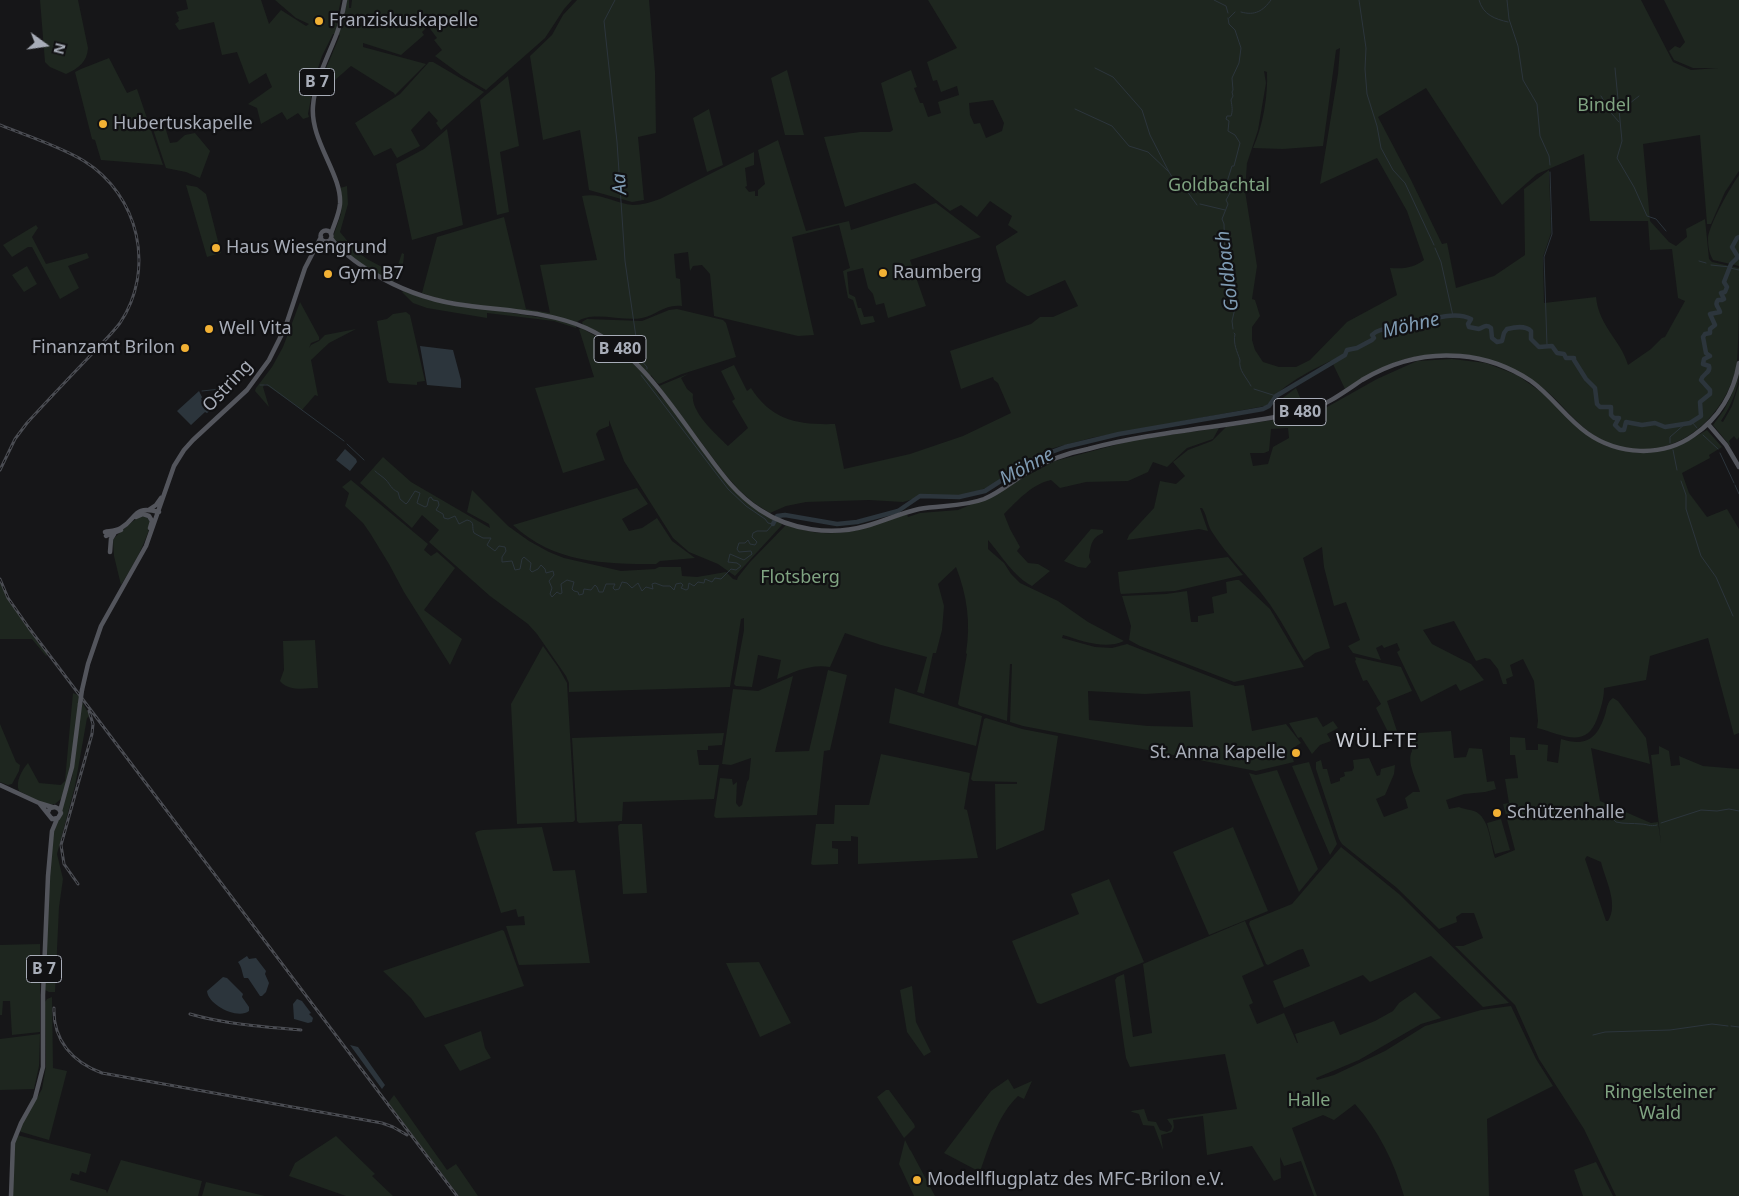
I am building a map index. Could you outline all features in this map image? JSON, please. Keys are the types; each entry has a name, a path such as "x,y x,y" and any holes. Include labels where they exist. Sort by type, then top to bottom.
{"main road":[{"name":"B 7","path":"309,259 329,237 340,206 338,188 318,136 312,108 317,84 338,31 345,0"},
{"name":"B 7","path":"309,259 322,232 329,237"},
{"path":"320,237 329,237"},
{"name":"B 480","path":"329,237 339,248 370,272 397,286 444,302 555,318 587,329 610,342 635,361 653,382 731,486 745,500 778,520 807,528 843,530 864,526 918,509 967,504 992,495 1040,465 1070,454 1133,439 1306,411 1328,402 1387,367 1410,359 1428,356 1451,355 1474,358 1492,362 1518,373 1541,389 1586,432 1619,448 1643,451 1672,446 1691,437 1708,424"},
{"path":"316,250 328,246 339,248"},
{"name":"Ostring","path":"164,494 171,472 184,450 243,395 269,360 285,328 309,259"},
{"path":"1739,363 1731,392 1720,410 1708,424 1726,445 1739,468"},
{"name":"B 7","path":"136,517 115,534 105,534 121,528 137,512 150,509 156,505 164,494"},
{"name":"B 7","path":"52,831 60,816 71,774 82,690 93,647 101,626 116,597 149,539 164,494"},
{"path":"150,509 158,514"},
{"path":"136,517 143,512 158,514"},
{"path":"136,517 144,514 151,518 149,539"},
{"path":"110,552 112,538 115,534"},
{"path":"0,785 60,811"},
{"path":"40,803 48,812 63,800"},
{"name":"B 7","path":"11,1196 13,1143 21,1123 35,1098 43,1067 43,995 48,876 52,831 48,812"},
{"path":"50,818 57,819"}],"green space":[{"path":"40,0 78,0 88,48 82,64 66,74 50,67 45,62"},
{"path":"186,0 261,0 269,24 281,10 306,26 309,24 296,18 275,0 341,0 336,23 342,24 347,0 349,0 349,8 351,8 352,0 572,0 545,38 486,90 435,56 442,50 434,40 437,38 428,26 422,32 424,35 401,55 363,43 363,47 426,64 395,95 351,66 319,91 340,35 333,34 322,56 315,77 309,117 303,119 298,113 287,120 282,112 261,124 257,108 248,104 272,87 266,73 249,84 237,52 222,55 214,22 179,30 175,24 179,21 176,12 188,9"},
{"path":"577,0 649,0 655,72 656,133 638,137 644,200 632,202 589,190 580,130 543,140 530,56 552,35 563,15"},
{"path":"928,0 1641,0 1673,62 1691,70 1718,68 1693,68 1674,60 1669,51 1675,46 1680,48 1685,42 1664,0 1739,0 1739,171 1725,192 1711,224 1707,224 1700,135 1643,144 1650,221 1669,242 1676,246 1687,237 1686,229 1705,219 1709,259 1712,262 1739,268 1737,363 1730,386 1718,407 1703,425 1684,438 1664,447 1641,450 1618,446 1595,436 1580,424 1554,397 1535,382 1484,359 1467,356 1427,356 1401,360 1382,368 1345,389 1330,361 1291,383 1265,406 1091,438 1046,450 993,485 969,495 928,495 903,502 869,500 806,502 786,506 770,513 754,503 739,490 724,473 659,386 688,374 681,378 687,389 693,394 696,408 705,422 728,446 748,428 732,401 735,399 721,371 734,365 747,391 751,388 768,408 777,414 798,422 835,424 844,469 910,454 963,436 1011,413 998,383 993,377 961,389 950,351 1031,324 1040,317 1053,317 1078,306 1065,280 1029,296 1006,282 996,246 1018,232 1008,225 1012,216 990,201 977,217 961,205 950,211 915,183 845,207 824,137 860,132 890,132 893,130 881,83 911,70 917,87 914,88 920,103 923,103 928,117 941,113 938,102 959,95 957,86 941,92 937,80 933,81 927,62 957,48","holes":["1340,48 1338,74 1320,184 1377,158 1407,211 1424,260 1408,267 1390,268 1397,295 1347,322 1310,360 1296,367 1279,367 1263,362 1255,350 1252,340 1252,327 1260,316 1255,300 1252,299 1257,266 1245,191 1247,163 1258,130 1266,83 1264,71 1267,72 1266,101 1260,130 1253,148 1283,149 1323,146 1336,50","1426,88 1502,205 1537,174 1584,154 1590,221 1648,221 1650,250 1672,249 1678,298 1685,301 1665,337 1628,365 1625,356 1601,317 1596,297 1544,303 1543,257 1551,233 1549,170 1524,189 1525,255 1494,276 1456,288 1447,243 1442,244 1378,117","993,100 1004,123 1002,131 986,138 980,123 974,124 970,115 969,103"]},
{"path":"109,58 127,93 137,89 163,165 101,160 95,140 92,139 75,72"},
{"path":"429,62 433,62 484,92 441,130 436,123 438,121 429,111 411,130 420,146 397,158 391,148 374,156 355,123 400,94"},
{"path":"787,70 804,135 785,135 771,78"},
{"path":"508,76 519,146 500,152 509,212 497,215 480,100"},
{"path":"709,109 723,165 707,172 693,118"},
{"path":"165,127 170,143 177,142 185,135 195,133 210,151 200,178 186,172 166,168 153,129"},
{"path":"447,129 463,225 412,240 396,164 424,149"},
{"path":"778,140 806,231 849,221 851,230 936,203 981,237 910,260 926,306 888,318 884,303 876,305 873,294 868,288 863,268 847,272 849,294 855,297 858,308 861,308 864,317 873,316 875,322 861,325 853,300 848,298 843,271 850,268 839,225 792,237 814,335 798,336 714,316 710,274 702,265 693,266 690,271 688,252 674,254 676,278 680,279 682,306 665,308 642,318 591,317 577,322 443,300 422,293 437,237 504,217 526,309 550,313 540,265 597,260 582,196 595,195 633,205 646,203 660,199 754,152 754,165 745,168 747,186 745,187 749,192 755,191 755,196 758,196 758,190 765,184 758,150"},
{"path":"1739,175 1739,266 1713,260 1708,238 1716,215"},
{"path":"186,185 197,187 206,194 221,253 207,257"},
{"path":"347,186 348,204 340,232 354,249 367,259 395,274 402,253 404,254 400,273 393,281 376,274 360,264 333,237 341,214 342,199 340,188"},
{"path":"36,225 38,228 32,237 46,264 87,253 89,258 68,266 79,288 60,299 32,247 28,247 12,257 3,245"},
{"path":"27,266 37,284 24,292 12,275"},
{"path":"403,291 429,300 557,320 576,326 576,328 554,321 487,313 487,318 427,308 413,303"},
{"path":"300,302 319,337 319,340 311,343 309,348 311,345 319,341 325,335 356,329 329,343 311,360 318,396 315,395 302,410 265,384 263,387 269,407 255,391 283,347"},
{"path":"677,309 723,320 726,323 736,357 682,374 659,384 651,375 649,380 735,491 782,525 735,576 718,564 689,552 673,538 624,461 609,420 609,426 599,430 596,434 605,460 563,473 535,388 594,377 579,329 581,328 617,348 618,344 583,325 582,322 587,319 642,321 669,310"},
{"path":"406,312 410,315 425,381 417,382 417,385 389,383 387,380 377,321 387,319 393,314"},
{"path":"1452,359 1486,363 1517,375 1544,394 1574,423 1607,446 1617,449 1639,453 1661,451 1684,443 1707,430 1722,447 1709,455 1710,458 1682,473 1689,493 1707,517 1727,509 1739,529 1739,733 1734,735 1708,638 1650,656 1646,680 1604,688 1601,707 1592,729 1580,737 1564,736 1537,728 1534,681 1523,659 1510,665 1513,676 1506,679 1507,684 1503,684 1498,669 1490,659 1485,658 1476,661 1454,621 1423,630 1432,644 1471,664 1484,680 1460,691 1456,684 1421,702 1397,652 1400,650 1397,643 1384,648 1382,645 1376,648 1381,660 1353,653 1348,646 1360,640 1346,602 1334,606 1324,567 1322,547 1303,558 1330,648 1315,653 1304,661 1270,605 1212,532 1202,508 1200,508 1208,531 1199,529 1127,540 1129,535 1154,508 1160,481 1176,484 1185,476 1173,462 1188,450 1212,441 1226,427 1307,415 1320,411 1377,379 1417,361","holes":["1288,428 1289,438 1273,447 1268,464 1253,466 1250,453 1269,451 1271,429"]},
{"path":"1739,371 1734,397 1721,421 1723,422 1732,406 1739,384 1739,437 1737,440 1734,436 1729,441 1731,447 1713,425 1731,396"},
{"path":"1296,388 1305,409 1273,415 1276,403"},
{"name":"Flotsberg","path":"1219,428 1213,439 1187,448 1167,467 1153,462 1148,472 1128,481 1086,482 1060,488 1051,480 1037,485 1025,494 1004,514 1020,547 1017,551 1028,563 1038,564 1050,571 1032,586 1013,571 988,540 988,549 1004,563 1020,583 1058,601 1088,622 1124,641 1117,644 1101,645 1063,635 1062,638 1095,647 1112,648 1127,644 1229,684 1235,686 1244,685 1252,731 1286,724 1301,743 1290,750 1294,762 1256,771 1010,722 1012,664 1010,664 1007,721 960,706 958,704 967,654 968,620 963,588 956,567 938,584 944,606 942,630 936,653 933,653 924,694 917,692 927,657 845,633 830,667 809,668 777,679 781,660 758,655 752,687 736,686 734,684 744,630 744,618 741,619 730,687 569,692 569,683 566,676 528,624 490,596 429,542 439,530 422,515 412,528 360,483 383,457 411,482 490,528 489,524 467,512 472,490 508,526 529,541 564,558 621,571 681,567 682,576 697,577 726,572 733,579 737,580 750,562 786,525 819,533 835,533 866,528 907,514 908,517 920,513 958,510 1055,461 1134,440","holes":["1088,691 1145,694 1190,691 1193,727 1148,726 1089,720"]},
{"path":"351,480 428,544 424,550 431,556 437,552 455,568 424,610 462,639 450,665 404,592 370,533 363,523 345,506 349,493 342,487"},
{"path":"637,488 648,504 622,519 629,531 642,528 657,518 672,541 695,558 660,561 656,564 598,562 580,559 545,547 529,538 513,525"},
{"path":"142,515 146,516 151,523 138,555 121,585 114,556 113,540 135,519"},
{"path":"1091,529 1103,530 1103,533 1092,542 1089,557 1091,562 1086,568 1064,561"},
{"path":"1228,557 1243,575 1175,591 1121,594 1120,591 1118,572"},
{"path":"1239,580 1270,609 1304,667 1234,682 1129,640 1131,626 1122,596 1187,591 1191,622 1198,622 1198,616 1214,613 1212,597 1227,593 1226,582"},
{"path":"0,581 18,614 48,654 46,656 32,639 0,639"},
{"path":"315,640 318,688 298,689 288,687 280,681 284,670 283,641"},
{"path":"543,646 567,683 575,820 573,822 517,824 511,704"},
{"path":"1355,657 1401,667 1412,691 1387,701 1397,731 1389,734 1376,708 1381,704 1367,680 1363,681"},
{"path":"828,670 847,675 830,750 824,751 817,815 716,818 714,816 720,778 732,779 733,785 737,782 736,803 739,807 742,805 749,779 751,758 731,765 722,764 733,689 758,691 793,676 775,752 809,751"},
{"path":"895,688 982,716 976,746 889,723"},
{"path":"73,693 80,696 71,768 63,797 55,804 47,805 19,791 19,780 21,773 28,763 39,783 61,785 65,781"},
{"name":"Ringelsteiner Wald","path":"1613,698 1618,701 1646,738 1650,764 1591,748 1600,801 1651,823 1658,822 1661,843 1651,755 1659,754 1659,746 1669,751 1671,766 1680,765 1679,756 1703,766 1739,769 1739,1196 1616,1196 1584,1129 1539,1059 1515,1005 1455,946 1463,946 1483,938 1474,913 1462,913 1456,917 1457,922 1439,929 1397,888 1342,844 1316,769 1316,762 1321,760 1323,769 1327,769 1331,784 1340,781 1340,778 1345,776 1344,772 1352,771 1354,768 1353,760 1369,758 1377,776 1380,775 1381,769 1395,765 1394,774 1385,795 1376,799 1384,817 1408,808 1405,798 1413,792 1420,792 1411,766 1410,755 1412,751 1409,737 1419,733 1451,731 1454,758 1466,757 1469,748 1482,749 1487,782 1494,781 1496,789 1464,794 1446,800 1449,809 1459,807 1479,814 1489,832 1495,858 1515,850 1503,804 1509,803 1505,779 1518,778 1515,755 1510,755 1510,737 1525,738 1526,750 1538,750 1538,744 1548,745 1547,761 1558,763 1561,739 1577,742 1589,739 1598,730 1605,715 1607,705","holes":["1587,856 1601,862 1612,899 1611,914 1608,921 1606,921 1585,859"]},
{"path":"82,702 90,716 87,718 75,786 57,854 63,879 59,907 55,992 49,992 45,990 49,877 54,829 72,778"},
{"path":"1317,717 1323,727 1333,721 1338,728 1327,734 1331,741 1320,745 1312,754 1301,737 1298,738 1289,723"},
{"path":"984,719 1022,729 1058,736 1044,830 996,850 995,784 1017,784 1017,782 973,781 971,779"},
{"path":"0,724 16,762 20,765 12,784 8,785 0,782"},
{"path":"724,733 722,745 708,746 708,750 697,750 699,765 719,765 714,799 623,802 622,821 579,823 577,821 572,738"},
{"path":"881,754 970,773 964,809 967,810 978,858 858,864 858,837 851,836 851,841 832,841 832,848 838,849 838,864 811,864 816,824 834,824 835,805 869,805"},
{"path":"1309,762 1337,844 1330,855 1292,766"},
{"path":"1277,770 1318,869 1299,892 1249,773 1256,775"},
{"path":"1501,819 1510,850 1495,854 1487,823"},
{"path":"620,824 642,824 647,893 623,894 618,826"},
{"path":"542,827 553,871 575,870 590,963 519,965 506,926 525,925 524,916 518,917 516,909 501,913 475,833 483,830"},
{"path":"1233,827 1268,911 1209,935 1173,852"},
{"path":"1341,847 1399,894 1509,1003 1483,1007 1431,956 1370,982 1363,975 1284,1008 1273,981 1310,966 1303,949 1268,965 1266,964 1249,924 1250,921 1292,904"},
{"path":"1109,879 1144,962 1041,1004 1037,1003 1012,941 1079,914 1071,894"},
{"name":"Halle","path":"1245,921 1264,966 1242,976 1253,1003 1249,1005 1257,1024 1284,1013 1297,1043 1295,1034 1334,1021 1340,1035 1375,1021 1393,1011 1399,1003 1415,992 1441,1018 1421,1024 1359,1060 1316,1078 1317,1080 1334,1075 1385,1051 1425,1026 1481,1010 1511,1006 1536,1059 1553,1086 1487,1119 1489,1196 1404,1196 1396,1171 1385,1147 1364,1114 1355,1104 1334,1120 1323,1115 1292,1128 1317,1196 1314,1196 1301,1161 1284,1166 1280,1157 1281,1178 1274,1181 1252,1146 1207,1155 1203,1116 1173,1120 1174,1127 1172,1132 1161,1135 1163,1150 1154,1126 1143,1125 1139,1114 1131,1111 1144,1109 1148,1121 1156,1122 1160,1130 1167,1132 1171,1130 1172,1126 1167,1119 1237,1109 1225,1054 1130,1067 1126,1058 1115,980 1124,974 1133,1037 1152,1033 1143,964"},
{"path":"502,930 524,986 425,1018 411,998 383,971"},
{"path":"40,944 40,1032 12,1035 10,1001 3,1001 2,1015 0,1015 0,945"},
{"path":"759,962 791,1023 760,1037 726,963"},
{"path":"912,986 916,1022 931,1052 924,1056 907,1032 900,990"},
{"path":"52,997 53,1068 67,1071 49,1140 18,1131 42,1089 46,1066 45,1002"},
{"path":"481,1031 485,1048 491,1058 460,1071 444,1045"},
{"path":"40,1034 39,1066 34,1089 0,1090 0,1039"},
{"path":"1008,1079 1014,1089 1032,1081 1024,1099 1018,1096 1005,1112 980,1172 944,1153 991,1091"},
{"path":"886,1090 889,1090 914,1124 915,1127 904,1138 877,1097"},
{"path":"394,1095 447,1170 456,1164 478,1196 459,1196 388,1103"},
{"path":"17,1135 91,1154 86,1173 80,1171 79,1175 72,1173 70,1180 106,1190 107,1193 121,1160 202,1181 198,1196 12,1196 15,1141"},
{"path":"336,1136 375,1174 372,1176 393,1196 346,1196 289,1176 295,1163"},
{"name":"Modellflugplatz des MFC-Brilon e.V.","path":"905,1140 935,1196 914,1196 899,1164"},
{"path":"1596,1162 1613,1196 1583,1196 1574,1170"},
{"path":"206,1182 265,1196 202,1196"}],"shaded area":[{"path":"420,346 453,350 461,380 461,388 427,385"},
{"path":"199,391 201,399 211,410 207,413 205,412 191,425 177,411"},
{"path":"345,449 357,462 350,471 336,460"},
{"path":"247,956 249,959 256,958 266,971 265,974 269,983 266,992 262,996 260,996 248,978 244,978 238,962"},
{"path":"223,977 227,978 243,994 242,997 249,1007 249,1011 238,1014 224,1010 212,1001 207,991"},
{"path":"297,999 302,1001 311,1013 309,1014 313,1018 312,1022 308,1023 294,1019 293,1004"},
{"path":"350,1045 358,1047 385,1085 382,1089"}],"waterway":[{"name":"Aa","path":"615,0 604,21 617,142 625,261 639,358 647,369"},
{"name":"Goldbach","path":"1214,0 1226,6 1228,13"},
{"path":"1241,12 1258,12 1271,0"},
{"path":"1359,0 1366,48 1367,94 1377,126 1381,148 1393,170 1405,183 1434,245"},
{"path":"1479,0 1487,13 1494,18 1508,22"},
{"path":"1507,0 1509,19 1518,46 1523,80 1537,104 1540,136 1549,156 1550,165"},
{"path":"1229,18 1235,12"},
{"name":"Goldbach","path":"1228,18 1229,24 1235,30 1241,48 1239,63 1232,78 1232,114 1227,116 1226,119 1229,121 1228,131 1235,135 1240,143 1234,166 1232,166 1226,185 1230,193 1226,200 1228,204 1222,219 1224,224 1225,260 1236,304 1232,321 1233,329"},
{"path":"1095,68 1113,77 1142,110 1150,135 1169,172 1176,183 1187,191 1197,205"},
{"path":"1615,68 1622,141 1617,158 1634,187 1647,216 1656,219 1666,231"},
{"path":"1601,96 1619,122"},
{"path":"1620,111 1639,96"},
{"path":"1075,109 1112,126 1129,146 1148,152 1169,172"},
{"path":"1547,345 1544,257 1552,234 1550,172"},
{"path":"1200,204 1225,210"},
{"name":"Möhne","path":"773,524 777,516 785,515 837,524 857,522 898,511 920,496 959,497 985,491 1038,457 1065,447 1119,434 1263,409 1269,406 1276,396 1345,355 1347,350 1357,348 1372,340 1374,338 1372,335 1375,332 1455,315 1471,319 1468,324 1469,327 1479,329 1488,326 1491,328 1492,338 1497,342 1502,341 1507,329 1526,328 1531,331 1531,339 1539,347 1552,346 1557,353 1564,354 1566,358 1574,358 1586,379 1595,388 1597,404 1600,407 1611,407 1611,415 1614,418 1619,418 1615,425 1620,430 1624,430 1626,422 1642,425 1655,423 1665,427 1690,423 1701,416 1700,402 1710,394 1710,390 1701,380 1709,368 1709,366 1703,364 1704,359 1710,356 1706,353 1703,337 1705,334 1710,333 1710,329 1715,325 1710,314 1720,312 1716,303 1718,300 1724,299 1721,293 1725,292 1727,287 1724,282 1731,264 1738,257 1732,247 1739,237"},
{"path":"1435,248 1441,262 1453,316"},
{"path":"1699,261 1706,263"},
{"path":"1711,265 1730,267"},
{"path":"1730,268 1739,270"},
{"name":"Goldbach","path":"1234,333 1240,367 1251,386"},
{"path":"375,471 398,492 400,499 406,504 415,491 420,493 417,503 425,507 431,497 433,500 438,501 439,505 436,510 443,514 444,518 448,519 455,516 459,524 467,520 471,522 474,533 483,538 491,538 487,545 495,551 499,546 505,547 506,551 502,557 502,562 512,561 515,570 520,569 524,557 531,563 530,570 532,572 541,565 546,573 553,571 554,575 549,581 552,588 550,594 552,597 557,592 562,593 561,584 567,580 574,582 572,589 578,592 579,595 583,594 584,589 591,590 595,585 599,592 603,592 606,584 615,584 613,588 615,590 619,589 622,582 627,583 632,588 638,583 642,591 646,587 653,589 652,584 655,583 670,586 674,590 676,584 681,583 683,585 681,588 686,590 689,583 694,586 698,582 704,583 705,579 712,582 715,578 721,579 731,569 736,570 741,566 737,563 728,562 730,554 744,560 752,554 751,551 739,552 737,549 739,543 745,543 748,540 750,544 755,545 757,542 752,537 753,533 767,531 773,524 768,523 746,506 728,489 641,375"},
{"path":"260,385 268,385 344,441"},
{"path":"202,391 230,388"},
{"name":"Goldbach","path":"1254,389 1276,396"},
{"path":"1692,422 1697,428"},
{"path":"1670,443 1670,437 1685,424"},
{"path":"1703,435 1718,449"},
{"path":"347,444 364,460"},
{"path":"1673,450 1677,470"},
{"path":"1720,453 1734,483"},
{"path":"1681,481 1686,495 1686,509 1701,556 1716,577 1733,616"},
{"path":"1735,485 1739,494"},
{"path":"1661,823 1701,810 1717,811 1729,809 1739,811"},
{"path":"1601,813 1616,822 1650,826 1657,825"},
{"path":"1593,1035 1605,1032 1670,1030 1712,1024 1728,1026"},
{"path":"1731,1026 1739,1027"}],"railway":[{"path":"0,125 54,146 84,161 103,176 118,193 129,213 136,234 139,257 137,280 131,302 120,323 27,423 15,439 0,470"},
{"path":"0,579 8,598 29,628 457,1196"},
{"path":"78,884 64,864 61,845 92,734 93,724 89,711"},
{"path":"54,1008 57,1030 66,1048 82,1063 102,1073 382,1123 407,1135"},
{"path":"190,1014 231,1023 301,1030"}],"place":[{"name":"Franziskuskapelle","path":"319,21"},
{"name":"Hubertuskapelle","path":"103,124"},
{"name":"Haus Wiesengrund","path":"216,248"},
{"name":"Raumberg","path":"883,273"},
{"name":"Gym B7","path":"328,274"},
{"name":"Well Vita","path":"209,329"},
{"name":"Finanzamt Brilon","path":"185,348"},
{"name":"St. Anna Kapelle","path":"1296,753"},
{"name":"Schützenhalle","path":"1497,813"},
{"name":"Modellflugplatz des MFC-Brilon e.V.","path":"917,1180"}],"district":[{"name":"WÜLFTE","path":"1377,741"}],"park label":[{"name":"Bindel","path":"1604,106"},
{"name":"Goldbachtal","path":"1219,186"}]}
